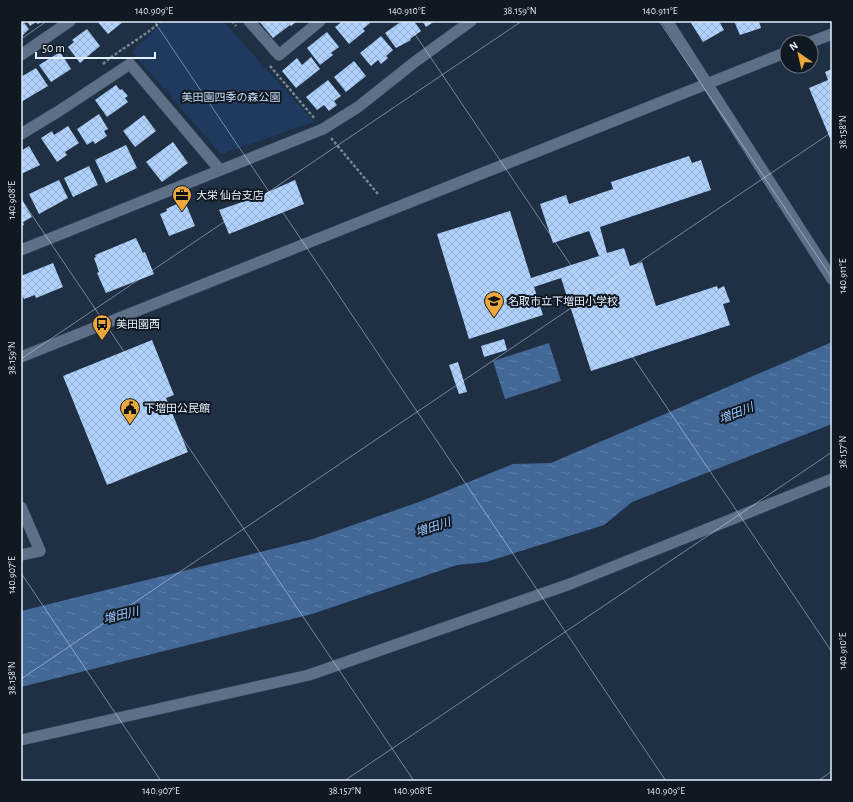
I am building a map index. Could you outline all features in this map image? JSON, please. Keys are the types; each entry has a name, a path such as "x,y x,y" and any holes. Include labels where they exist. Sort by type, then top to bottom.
{"street":[{"path":"21,55 70,21"},
{"path":"249,21 279,55 320,21"},
{"path":"21,250 323,129 358,108 416,61 471,21"},
{"path":"667,21 832,279"},
{"path":"819,39 832,34"},
{"path":"21,357 779,55"},
{"path":"21,134 130,64 220,170"},
{"path":"21,740 309,675 570,584 832,479"},
{"path":"21,507 40,551 21,555"}],"path":[{"path":"232,21 237,27"},
{"path":"267,63 378,194"}],"green space":[{"name":"美田園四季の森公園","path":"164,21 223,21 314,122 221,154 132,52"}],"water":[{"name":"増田川","path":"832,342 832,424 632,502 604,525 486,562 457,565 312,614 21,687 21,611 313,539 419,502 513,464 551,463"},
{"path":"549,343 561,381 505,399 493,361"}],"building":[{"path":"21,21 23,21 29,29 21,37"},
{"path":"27,21 42,21 38,24 36,22 30,26"},
{"path":"97,21 124,21 108,34"},
{"path":"259,21 297,21 273,38"},
{"path":"343,21 369,21 370,23 363,29 365,31 349,44 335,27"},
{"path":"402,21 414,21 421,31 410,39 411,40 396,48 385,33"},
{"path":"422,21 435,21 426,27"},
{"path":"695,21 719,21 724,30 703,42 691,23"},
{"path":"734,21 759,21 761,28 740,35"},
{"path":"87,29 100,46 80,63 68,47 74,42 72,40"},
{"path":"327,32 339,47 331,53 333,55 320,65 307,48"},
{"path":"381,36 393,50 386,56 388,58 381,64 378,60 371,66 360,53"},
{"path":"60,52 71,69 51,82 39,65"},
{"path":"311,57 320,69 296,88 282,71 297,58 302,65"},
{"path":"354,61 366,76 346,92 334,77"},
{"path":"36,68 48,86 21,102 21,77"},
{"path":"832,69 832,143 809,88 828,80 825,72"},
{"path":"328,80 341,96 334,101 337,105 329,111 324,105 317,110 306,97"},
{"path":"116,85 128,96 125,98 128,102 107,117 95,100"},
{"path":"99,114 108,129 104,131 107,136 95,144 93,141 87,145 77,129"},
{"path":"144,115 156,131 135,147 123,131"},
{"path":"68,126 79,143 65,152 67,155 57,162 41,138 52,131 54,135"},
{"path":"173,142 188,163 162,182 146,162"},
{"path":"126,145 137,168 106,183 95,160"},
{"path":"29,146 40,165 21,174 21,151"},
{"path":"689,156 692,163 701,160 711,190 600,227 607,253 624,248 630,266 642,262 656,306 717,286 718,289 724,286 730,302 723,304 730,325 591,371 561,278 534,287 543,315 469,339 437,234 510,211 531,278 599,256 589,231 553,243 540,204 566,195 569,204 613,189 611,182"},
{"path":"89,166 98,185 73,197 64,178"},
{"path":"59,180 68,198 39,214 29,194"},
{"path":"295,180 304,204 229,234 219,210 254,198 252,194 257,192 259,196"},
{"path":"21,198 32,217 23,222 24,225 21,226"},
{"path":"179,203 180,206 186,204 195,226 169,236 160,214 167,211 166,209"},
{"path":"136,238 143,253 145,252 154,274 106,293 97,273 99,272 94,258 96,257 95,255"},
{"path":"53,263 63,287 36,298 35,295 24,299 21,293 21,276"},
{"path":"504,339 507,350 484,357 481,346"},
{"name":"下増田公民館","path":"152,340 174,395 166,398 188,452 107,485 63,376"},
{"path":"458,362 467,392 459,394 449,365"}],"place":[{"name":"大栄 仙台支店","path":"182,212"},
{"name":"名取市立下増田小学校","path":"494,318"},
{"name":"美田園西","path":"102,341"},
{"name":"下増田公民館","path":"130,425"}]}
